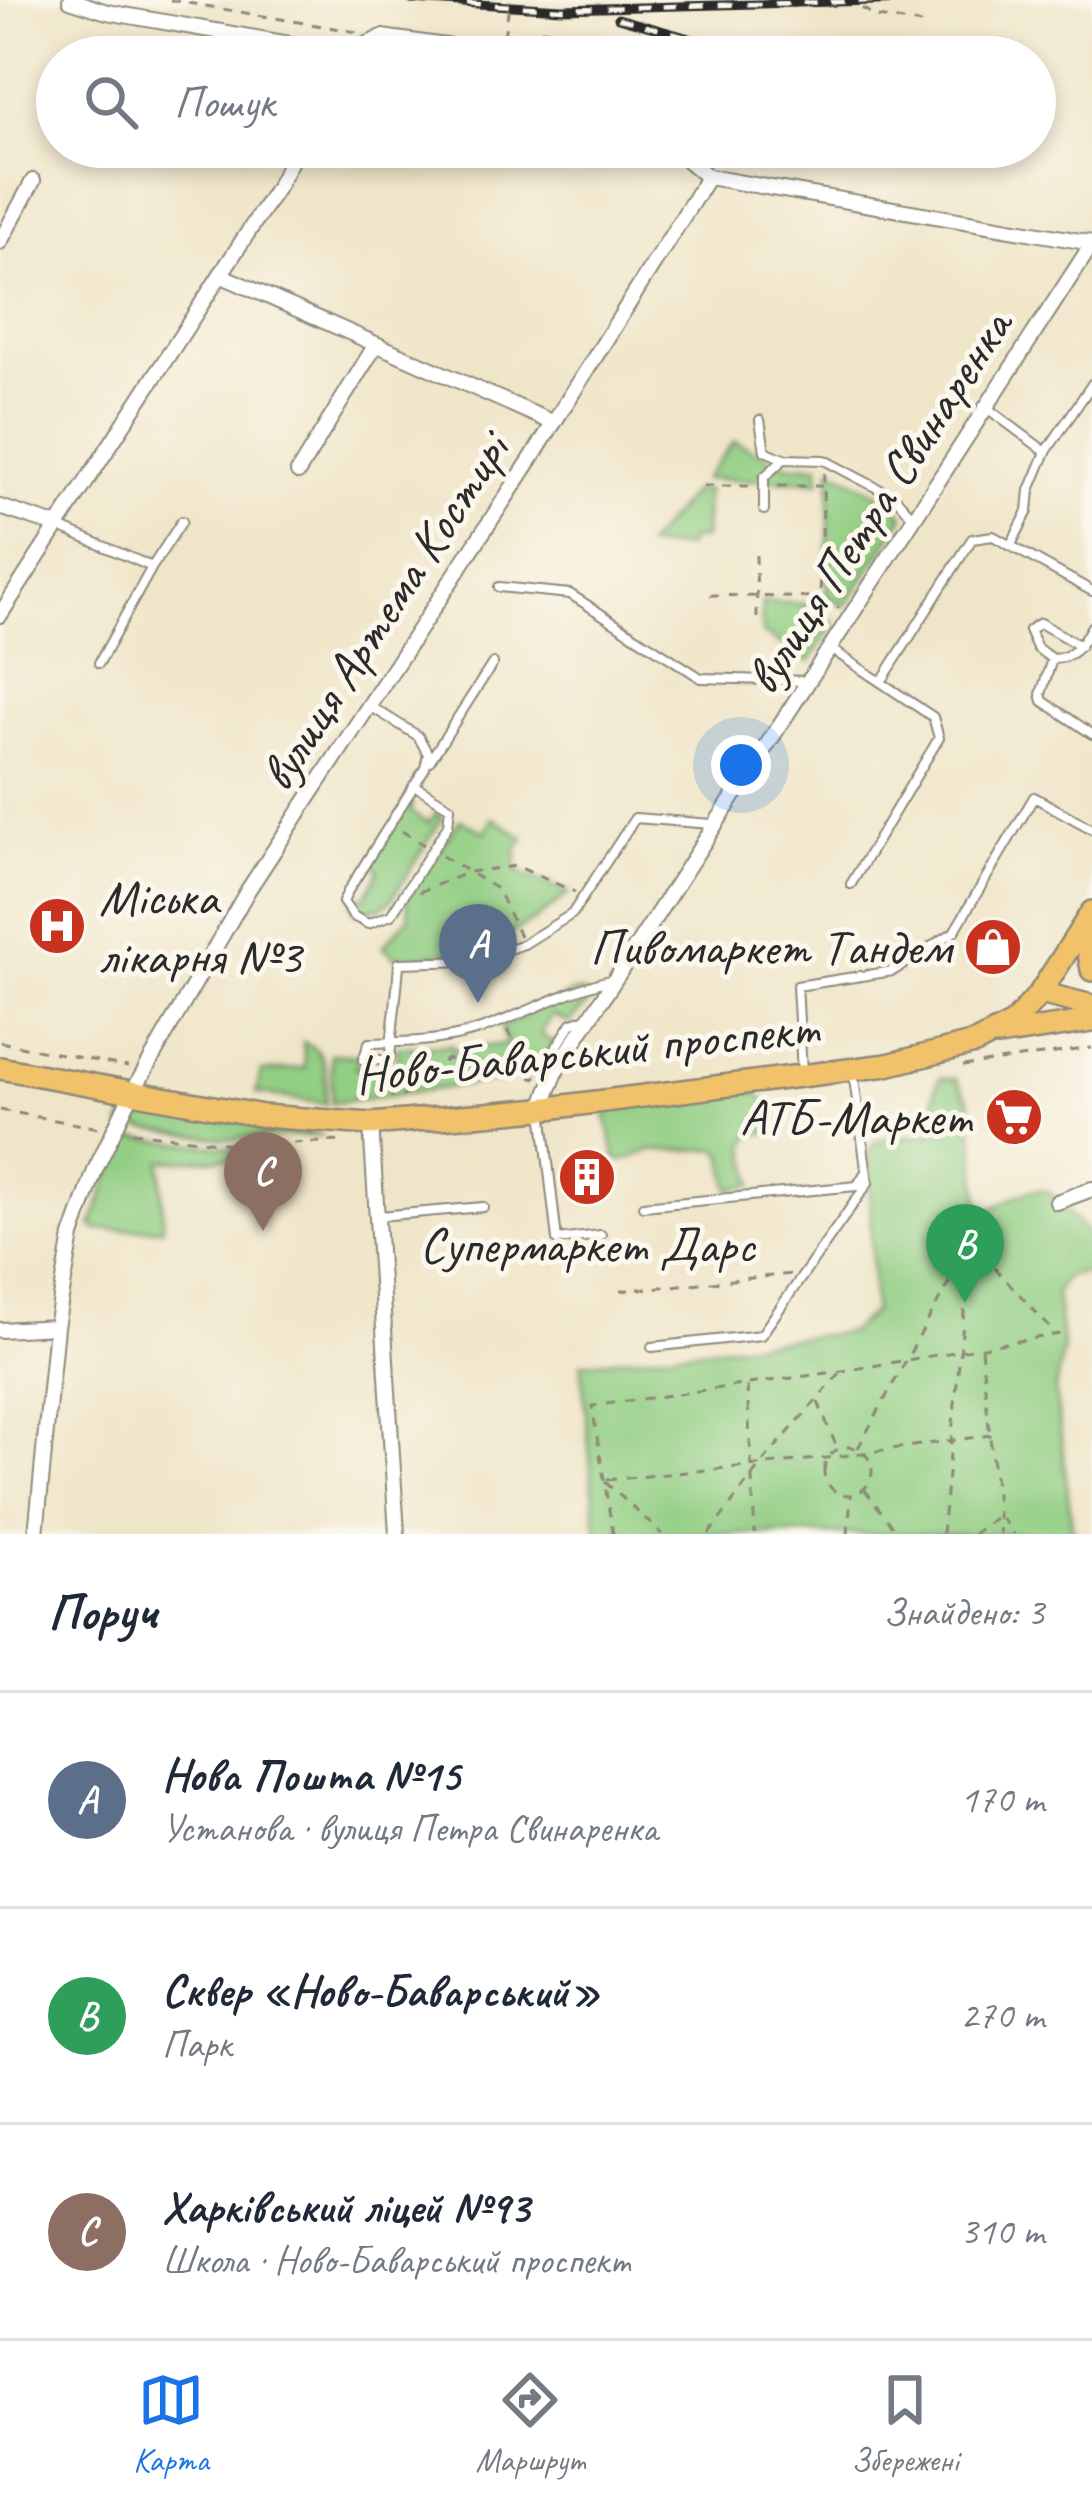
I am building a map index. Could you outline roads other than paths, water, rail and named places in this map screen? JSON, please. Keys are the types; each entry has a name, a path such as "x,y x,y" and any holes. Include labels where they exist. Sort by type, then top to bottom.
{"main road":[{"name":"Ново-Баварський проспект","path":"0,1068 372,1132 887,1065 992,1036 1013,1024 1040,993 1088,918"},
{"path":"1088,918 1092,970"},
{"path":"1040,993 1092,1006"},
{"path":"992,1036 1092,1021"}],"street":[{"path":"70,0 243,36"},
{"path":"0,614 285,168"},
{"path":"697,168 708,177 1092,244"},
{"name":"вулиця Артема Костирі","path":"36,1534 56,1327 72,1236 114,1130 248,890 554,423 708,177"},
{"path":"0,242 33,181"},
{"name":"вулиця Петра Свинаренка","path":"542,1109 558,1067 1092,244"},
{"path":"220,275 554,423"},
{"path":"298,472 375,346"},
{"path":"0,507 58,526"},
{"path":"372,1132 398,1534"},
{"path":"1057,1202 1092,1189"},
{"path":"0,1330 56,1327"}],"lane":[{"path":"1011,545 1028,511 1030,490 1046,452 1092,384"},
{"path":"986,407 1046,452"},
{"path":"760,419 765,451 784,459 824,460 896,498 914,518"},
{"path":"764,511 764,477 784,459"},
{"path":"98,663 182,521"},
{"path":"58,526 152,567"},
{"path":"881,682 972,539 993,536 1092,591"},
{"path":"499,587 570,594 701,678 808,681"},
{"path":"1080,646 1040,623 1029,630 1030,638 1052,659 1067,658 1080,646 1092,626"},
{"path":"830,649 933,716 939,737 851,884"},
{"path":"1052,659 1043,701 1092,734"},
{"path":"414,784 450,807 448,825 391,915 368,924 353,916 343,902 390,823 414,784 424,768 493,663"},
{"path":"370,706 418,736 428,754 424,768"},
{"path":"802,1076 797,986 892,971 954,932 1034,797 1092,829"},
{"path":"616,978 583,986 501,1022 432,1041 391,1042 368,1043 363,1060 390,1060 391,1042 399,963 472,961 524,944 572,914 635,818 715,825"},
{"path":"652,1348 761,1335 868,1184 852,1069"},
{"path":"542,1109 557,1240 601,1235"},
{"path":"643,1206 857,1186 866,1172"},
{"path":"377,1216 483,1207"}],"railway":[{"path":"411,0 562,9 914,0"},
{"path":"618,18 682,36"}],"place":[{"name":"Міська лікарня №3","path":"57,926"},
{"name":"Пивомаркет Тандем","path":"993,947"},
{"name":"Нова Пошта №15","path":"478,1003"},
{"name":"АТБ-Маркет","path":"1014,1117"},
{"name":"Супермаркет Дарс","path":"587,1177"},
{"name":"Харківський ліцей №93","path":"263,1231"},
{"name":"Сквер «Ново-Баварський»","path":"965,1303"}]}
